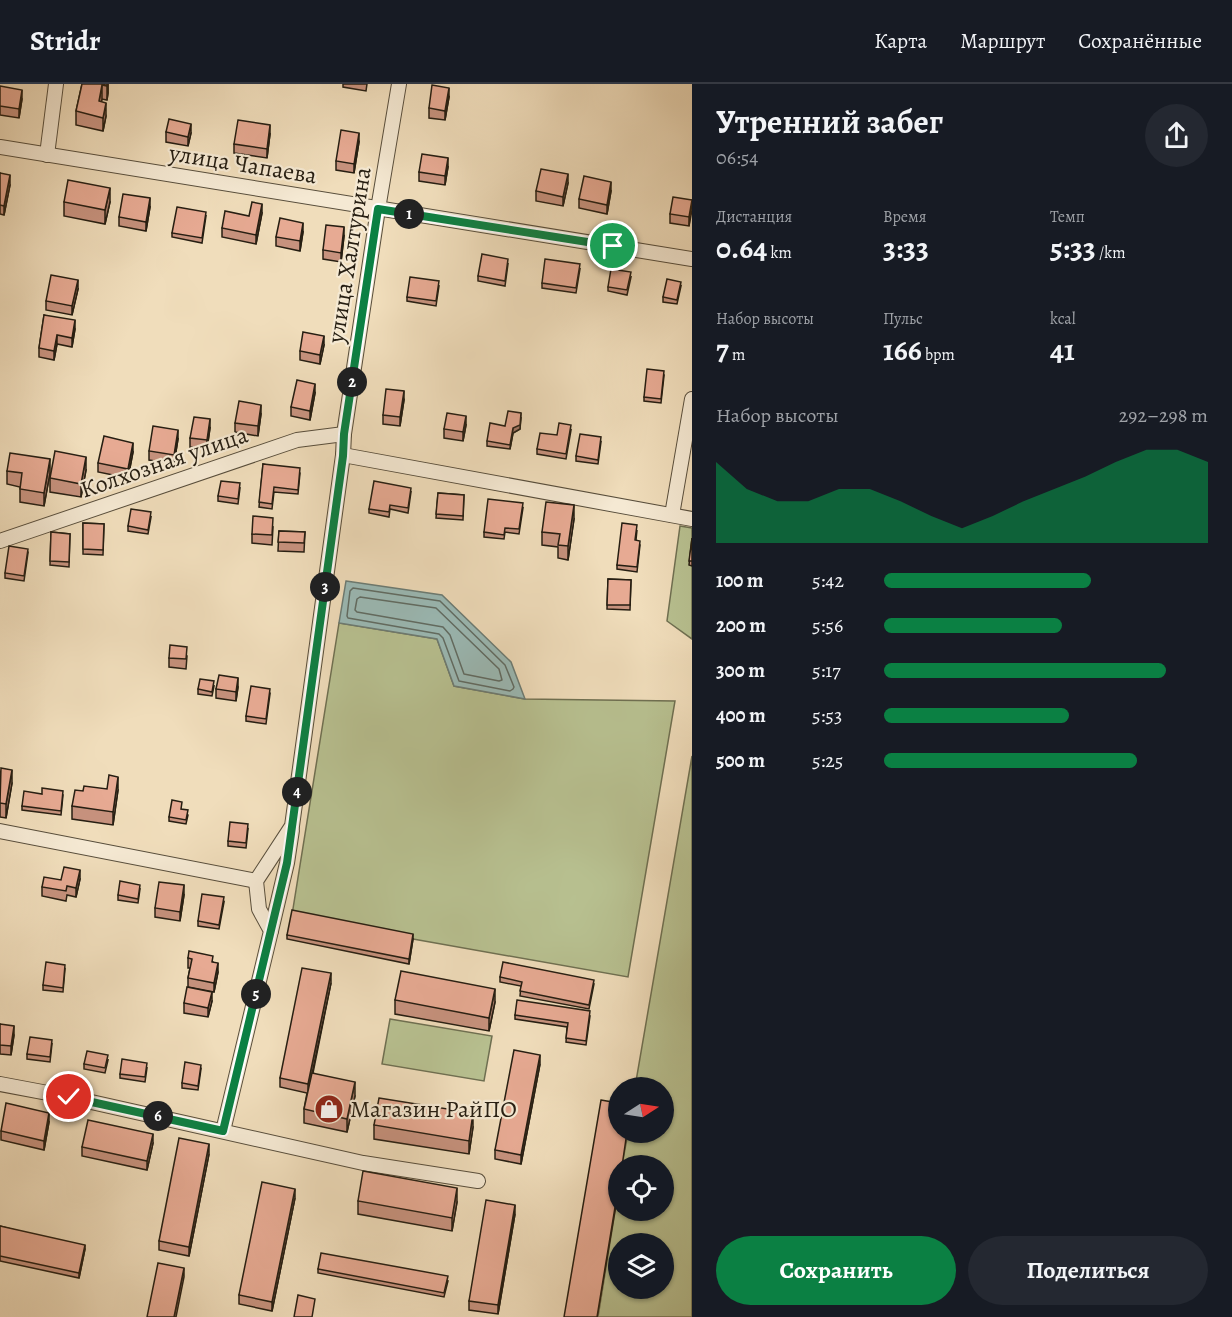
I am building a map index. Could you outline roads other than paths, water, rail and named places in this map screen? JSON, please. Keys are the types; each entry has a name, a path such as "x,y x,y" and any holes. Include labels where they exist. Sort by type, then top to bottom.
{"street":[{"path":"47,155 56,84"},
{"name":"улица Халтурина","path":"256,881 292,826 343,456 344,434 399,84"},
{"name":"улица Чапаева","path":"0,147 692,259"},
{"path":"672,516 692,399"},
{"name":"Колхозная улица","path":"0,541 297,440 344,434"},
{"path":"343,456 692,519"},
{"path":"223,1131 287,863 292,826"},
{"path":"0,831 256,881 259,909 271,931"},
{"path":"0,1084 363,1162 478,1181"}],"water":[{"path":"346,581 442,595 511,662 525,699 454,686 437,639 339,623"}],"place":[{"name":"Магазин РайПО","path":"329,1109"}]}
